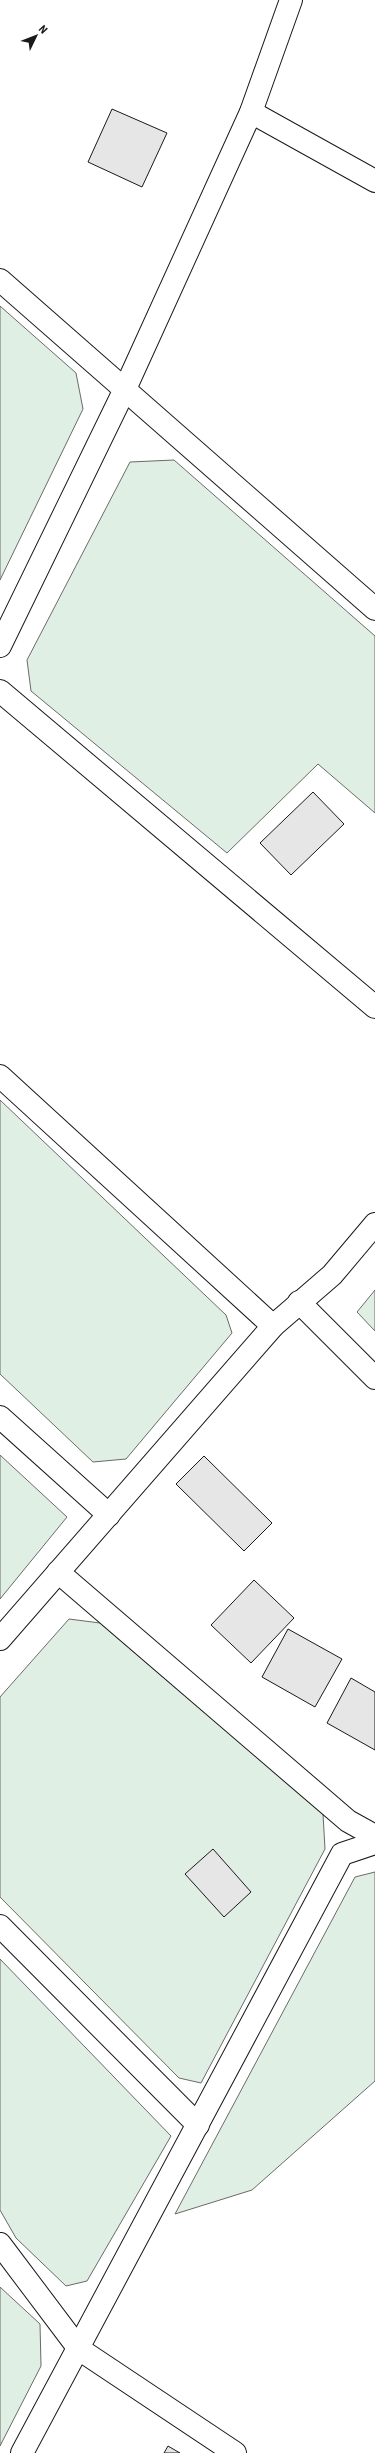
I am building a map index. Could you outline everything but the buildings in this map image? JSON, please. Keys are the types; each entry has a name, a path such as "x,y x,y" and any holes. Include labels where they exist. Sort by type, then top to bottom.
{"street":[{"path":"0,646 125,389 251,112 291,0"},
{"path":"251,112 375,182"},
{"path":"0,280 375,609"},
{"path":"0,691 375,1007"},
{"path":"0,1076 273,1326"},
{"path":"0,1639 273,1326 332,1275 375,1224"},
{"path":"299,1302 375,1378"},
{"path":"0,1417 109,1515"},
{"path":"58,1572 348,1821 375,1836"},
{"path":"22,2453 79,2349 342,1854 375,1843"},
{"path":"0,1926 198,2126"},
{"path":"0,2244 79,2349 235,2453"}],"green space":[{"path":"0,306 76,373 83,409 0,580"},
{"path":"174,460 375,636 375,813 318,764 227,853 31,691 27,660 130,462"},
{"path":"0,1100 226,1315 232,1333 126,1459 93,1462 0,1374"},
{"path":"375,1290 375,1331 357,1312"},
{"path":"0,1455 67,1517 0,1599"},
{"path":"69,1619 100,1623 323,1814 325,1849 201,2083 179,2078 0,1897 0,1697"},
{"path":"375,1872 375,2081 252,2190 175,2214 355,1877"},
{"path":"0,1959 171,2136 87,2281 66,2286 16,2238 0,2210"},
{"path":"0,2287 40,2324 41,2366 0,2446"}]}
